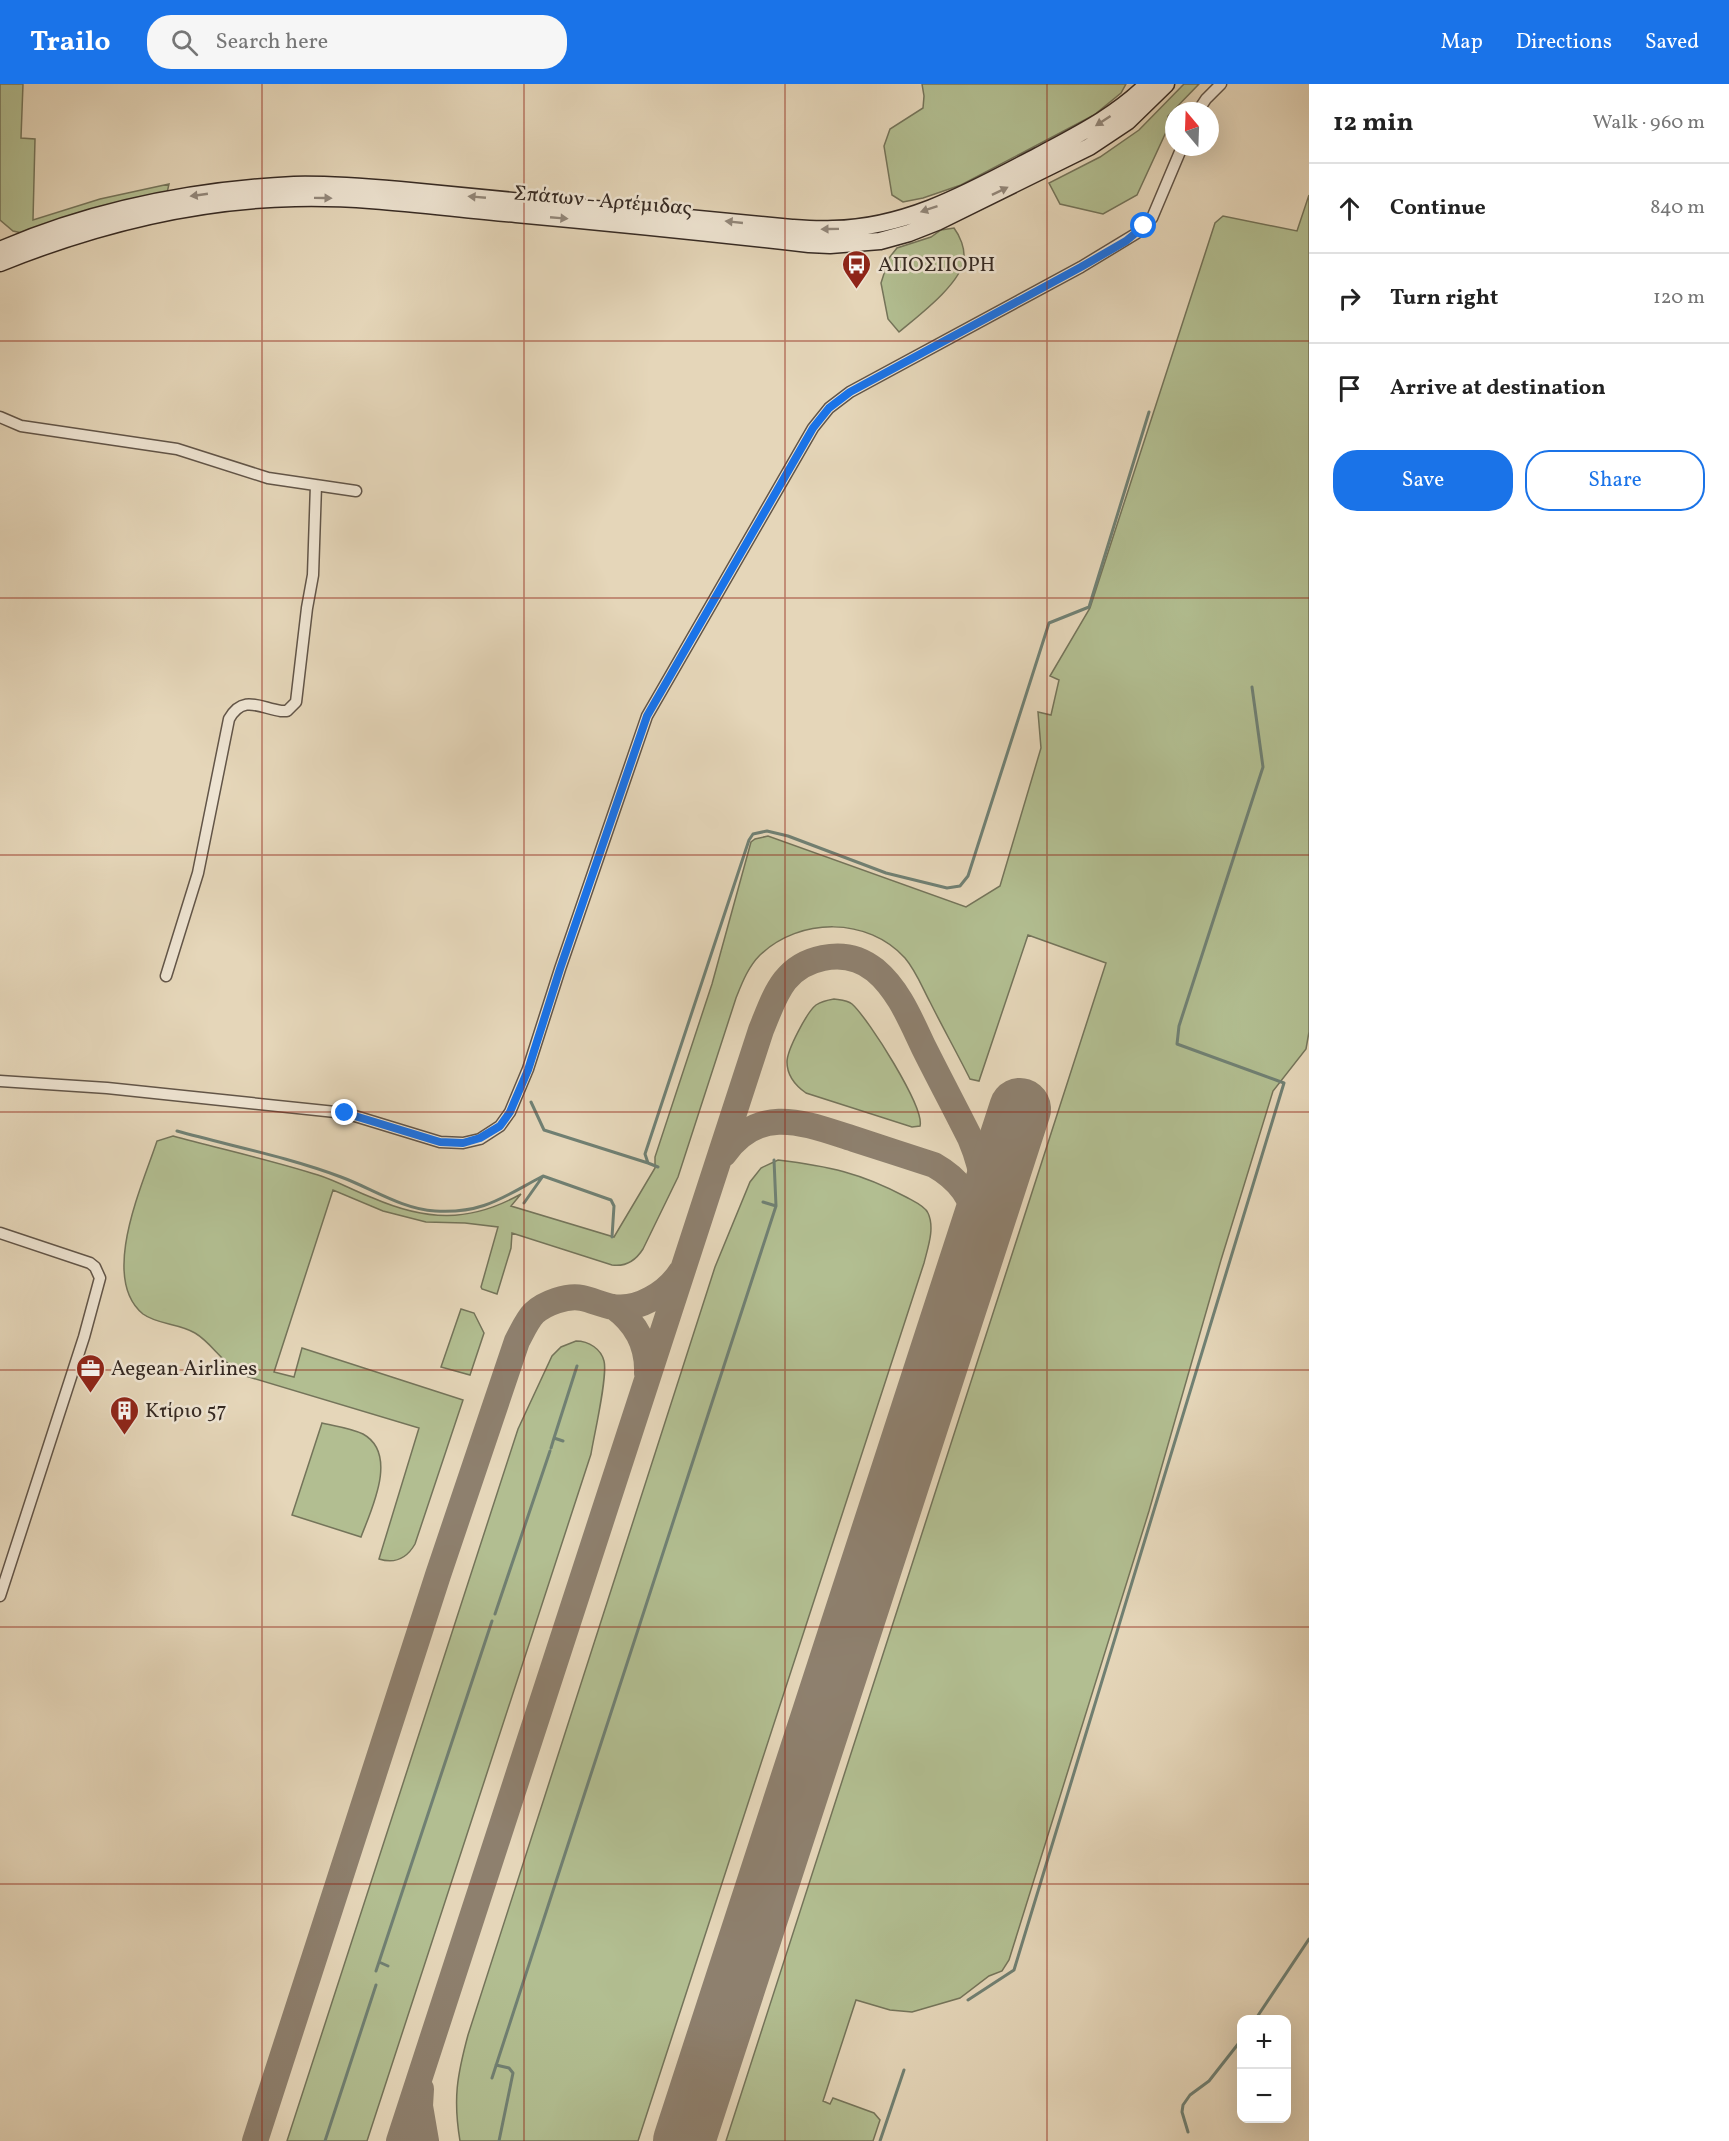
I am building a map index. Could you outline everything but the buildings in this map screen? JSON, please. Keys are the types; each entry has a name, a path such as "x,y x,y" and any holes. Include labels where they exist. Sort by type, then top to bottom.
{"main road":[{"name":"Σπάτων - Αρτέμιδας","path":"0,249 72,223 171,199 236,189 295,185 342,185 400,190 792,228 834,229 868,225 907,217 958,198 1089,130 1122,108 1148,84"},
{"name":"Σπάτων - Αρτέμιδας","path":"0,263 76,235 125,221 236,202 295,198 398,202 809,244 830,245 880,241 937,222 1089,147 1128,121 1166,84"}],"street":[{"path":"1205,102 1221,84"},
{"path":"0,1081 107,1088 345,1113 450,1143 463,1143 480,1138 500,1126 515,1104 528,1070 560,969 647,716 776,490 822,416 850,392 1081,267 1137,233 1152,218 1178,156"},
{"path":"0,417 21,426 177,449 268,478 356,491"},
{"path":"166,976 198,873 229,719 237,708 247,704 281,711 292,707 296,702 307,608 314,575 316,485"},
{"path":"0,1233 90,1263 95,1267 100,1278 84,1337 0,1596"}],"green space":[{"path":"0,84 23,84 21,138 35,139 33,220 100,199 169,184 167,193 22,233 13,231 0,220"},
{"path":"922,84 1126,84 1121,93 1094,115 961,185 903,202 892,195 884,146 890,129 923,108"},
{"path":"1184,84 1199,84 1182,102 1166,102"},
{"path":"1165,103 1165,134 1137,195 1103,214 1060,204 1049,183 1100,157 1139,130"},
{"path":"1309,195 1309,1032 1306,1049 1273,1091 1221,1260 1149,1511 1009,1960 1002,1971 989,1976 960,1998 912,2012 890,2010 856,2000 823,2101 830,2104 833,2098 874,2113 880,2120 873,2141 726,2141 1106,963 1028,935 979,1081 970,1079 912,968 905,958 890,945 872,935 853,929 834,927 814,928 776,943 760,955 743,981 678,1177 643,1249 626,1264 612,1265 512,1233 511,1248 497,1294 481,1287 498,1227 426,1222 383,1211 333,1190 274,1372 294,1377 302,1348 463,1400 415,1544 400,1559 390,1561 379,1559 419,1428 239,1374 239,1371 195,1333 143,1314 130,1298 125,1278 124,1255 135,1205 157,1141 173,1136 325,1177 392,1206 429,1214 447,1216 465,1214 483,1210 521,1194 511,1206 614,1237 655,1168 655,1157 712,984 751,842 768,836 966,907 1000,886 1041,748 1038,712 1051,715 1059,680 1050,676 1090,608 1215,223 1223,216 1297,231"},
{"path":"954,228 964,251 961,269 947,289 899,332 888,319 881,283 889,258 897,248 931,237 941,230"},
{"path":"834,999 852,1004 870,1026 914,1101 920,1126 912,1127 806,1093 793,1080 787,1062 798,1032 816,1005"},
{"path":"778,1160 829,1168 859,1176 922,1206 928,1213 931,1225 924,1263 638,2141 460,2141 457,2088 468,2035 715,1267 750,1182 761,1168"},
{"path":"461,1309 474,1313 484,1333 470,1375 441,1367"},
{"path":"576,1341 594,1346 604,1361 602,1392 591,1454 367,2141 287,2141 518,1429 552,1356 561,1347"},
{"path":"322,1423 363,1434 374,1443 379,1455 381,1468 376,1498 361,1537 292,1515"}],"waterway":[{"path":"658,1167 648,1163 645,1154 749,840 753,834 767,831 788,836 886,873 947,888 960,886 968,876 1049,623 1089,607 1149,412"},
{"path":"968,2000 1014,1970 1284,1083 1177,1044 1179,1026 1263,767 1252,687"},
{"path":"531,1102 544,1130 648,1163"},
{"path":"177,1131 301,1163 399,1202 435,1211 480,1207 543,1176"},
{"path":"492,2078 776,1206 774,1160"},
{"path":"524,1203 543,1176 611,1200 614,1206 612,1237"},
{"path":"763,1202 776,1206"},
{"path":"554,1438 577,1366"},
{"path":"551,1448 554,1438 563,1441"},
{"path":"495,1614 550,1451"},
{"path":"376,1971 492,1621"},
{"path":"1258,2015 1309,1939"},
{"path":"379,1962 388,1966"},
{"path":"325,2141 376,1985"},
{"path":"1188,2132 1182,2112 1183,2105 1190,2095 1209,2081 1237,2045"},
{"path":"496,2065 509,2068 513,2073 499,2141"},
{"path":"880,2141 904,2070"}],"taxiway":[{"path":"399,2141 761,1030 776,994 789,975 798,968 823,958 837,956 850,958 863,962 875,970 898,996 976,1152 983,1190 982,1214 976,1242"},
{"path":"724,1154 738,1138 753,1128 768,1123 784,1122 819,1128 934,1165 950,1176 963,1190 972,1206 976,1225"},
{"path":"255,2141 438,1575 517,1341 531,1316 550,1303 576,1297 613,1307 632,1306 660,1294 680,1273"},
{"path":"614,1307 629,1320 639,1336 643,1344 647,1373"},
{"path":"421,2089 420,2106 426,2141"}],"runway":[{"path":"684,2141 1020,1109"}],"place":[{"name":"ΑΠΟΣΠΟΡΗ","path":"857,290"},
{"name":"Aegean Airlines","path":"90,1394"},
{"name":"Κτίριο 57","path":"124,1436"}],"route":[{"path":"345,1113 450,1143 471,1142 500,1126 515,1104 528,1070 560,969 647,716 813,428 829,408 850,392 1081,267 1126,241 1144,226"}]}
